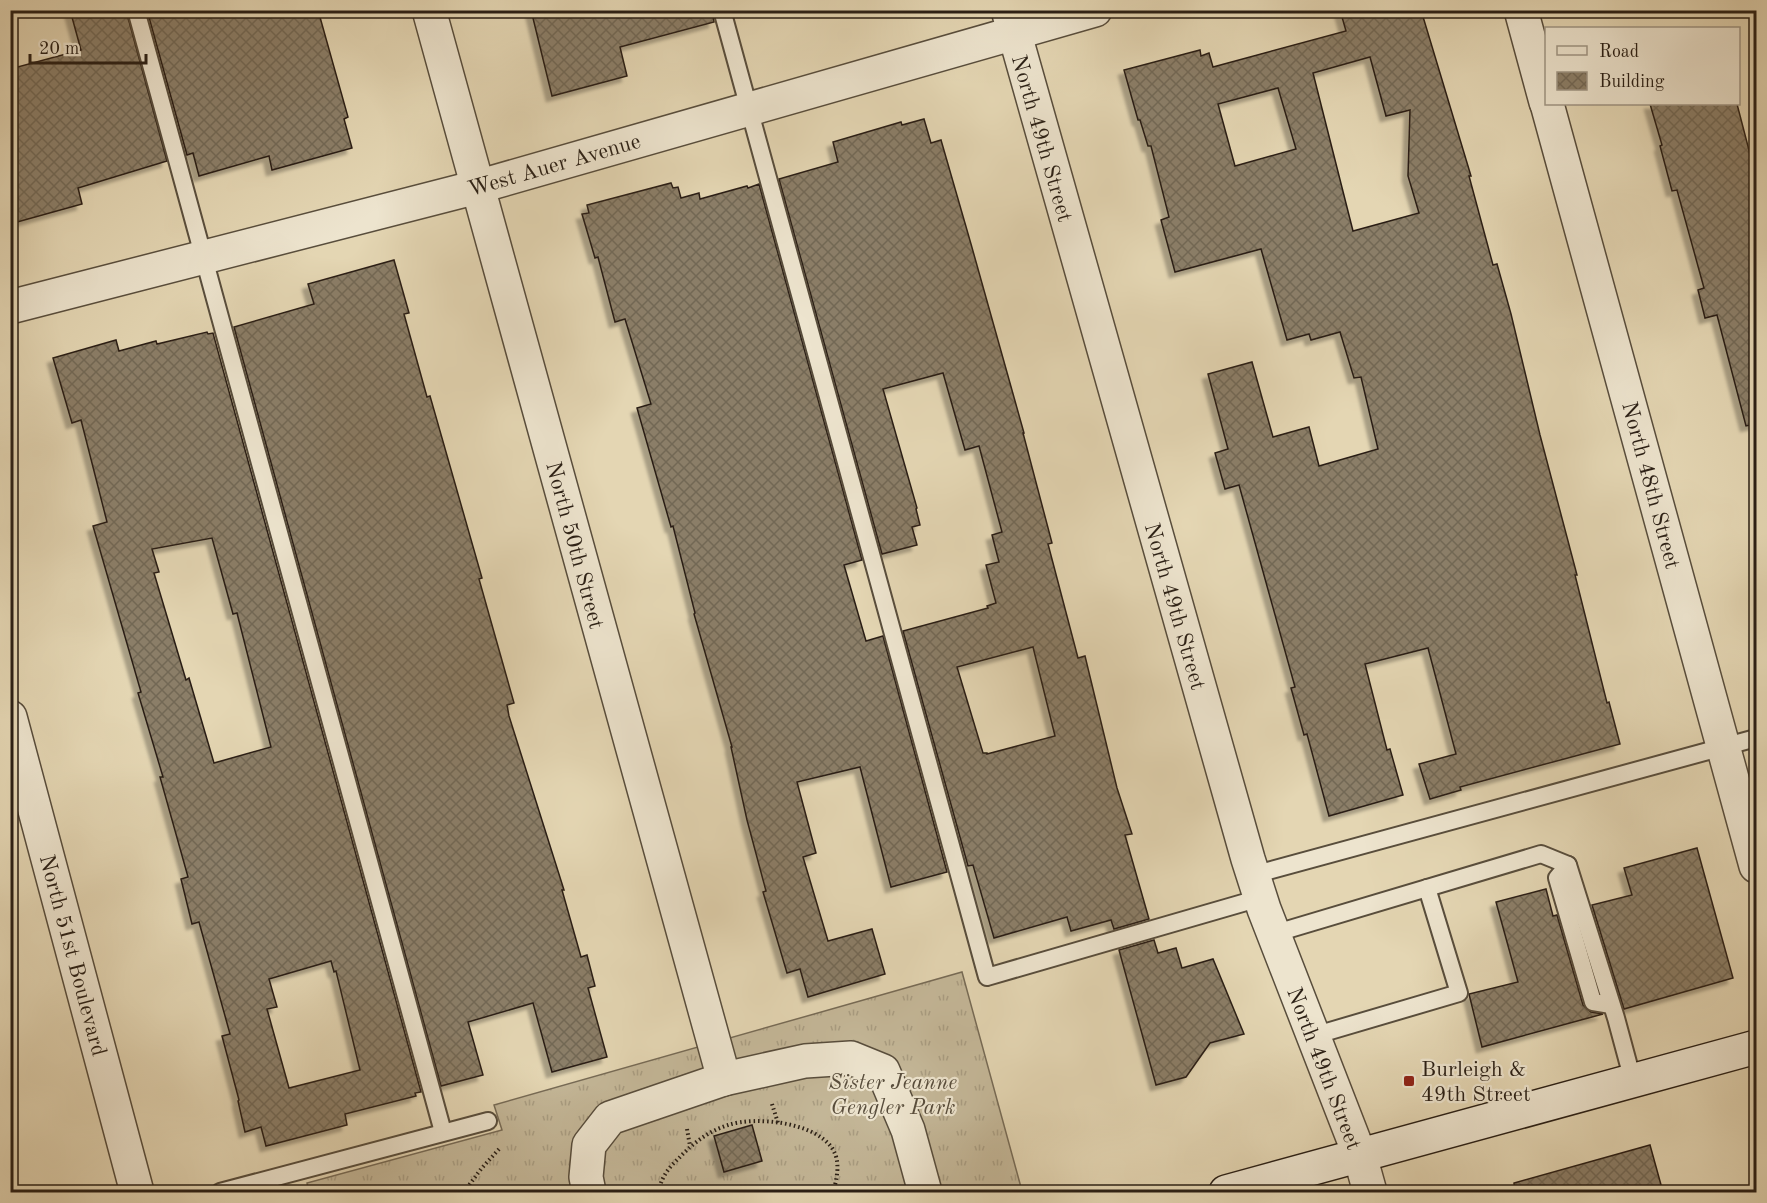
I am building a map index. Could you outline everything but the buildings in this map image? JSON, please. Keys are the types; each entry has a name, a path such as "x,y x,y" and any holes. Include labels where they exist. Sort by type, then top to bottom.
{"street":[{"name":"North 50th Street","path":"429,10 724,1079"},
{"name":"West Auer Avenue","path":"10,307 477,187 749,109 1011,22 1095,10"},
{"name":"North 48th Street","path":"1521,10 1545,96"},
{"name":"North 49th Street","path":"1011,22 1256,887 1360,1156 1370,1192"},
{"name":"North 48th Street","path":"1548,105 1756,866"},
{"name":"North 51st Boulevard","path":"10,717 137,1192"},
{"path":"1226,1192 1756,1047"},
{"path":"588,1192 586,1177 589,1145 610,1118 724,1079 805,1061 851,1058 883,1071 908,1130 925,1192"}],"lane":[{"path":"136,10 443,1132"},
{"path":"722,10 987,977 1256,887 1756,738"},
{"path":"1273,934 1540,854 1568,865 1633,1081"},
{"path":"1313,1036 1459,993 1427,888"},
{"path":"220,1192 488,1121"}],"path":[{"path":"659,1192 660,1182 674,1162 698,1140 729,1125 766,1121 793,1126 815,1134 831,1148 838,1176 833,1192"},
{"path":"465,1192 481,1169 502,1146"},
{"path":"429,1192 442,1190 455,1192"}],"green space":[{"name":"Sister Jeanne Gengler Park","path":"962,972 1022,1191 309,1192 307,1183 502,1130 494,1105"}],"place":[{"name":"Burleigh & 49th Street","path":"1409,1081"}]}
